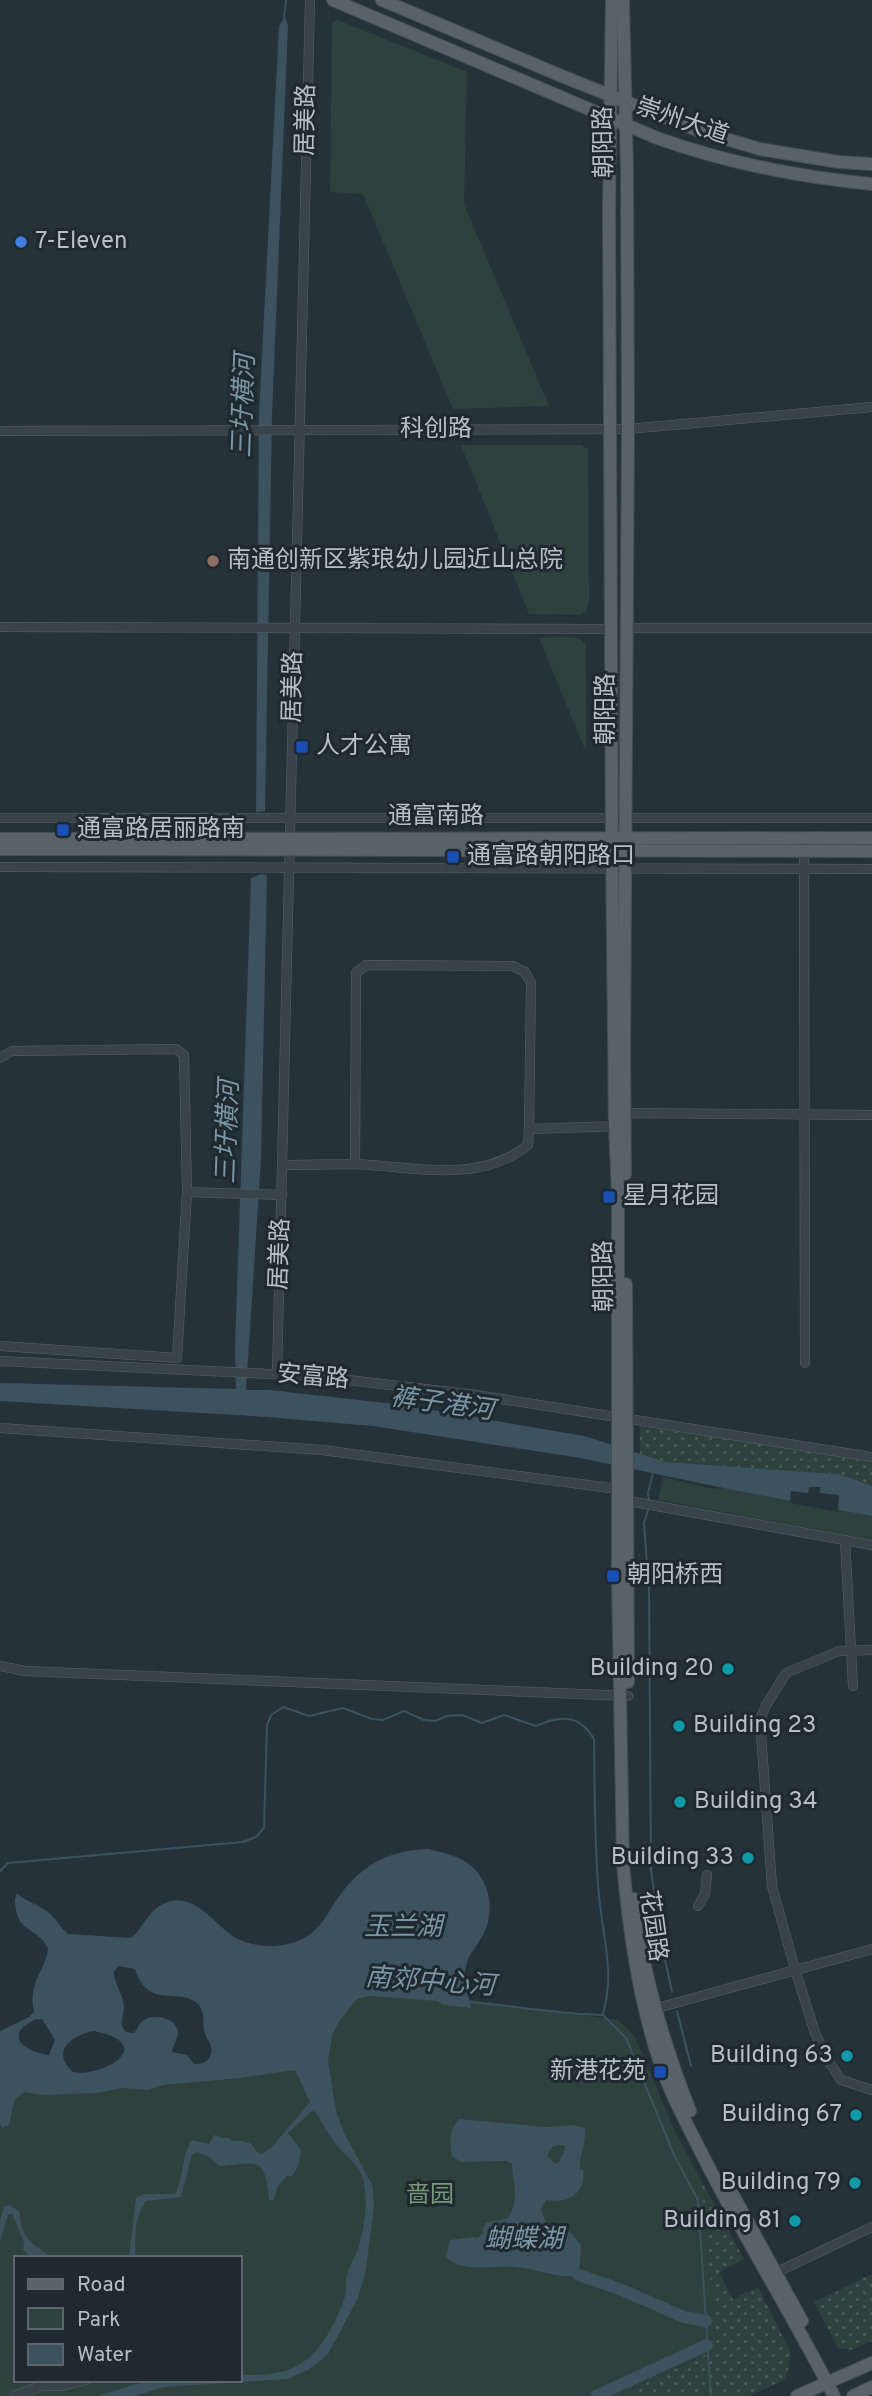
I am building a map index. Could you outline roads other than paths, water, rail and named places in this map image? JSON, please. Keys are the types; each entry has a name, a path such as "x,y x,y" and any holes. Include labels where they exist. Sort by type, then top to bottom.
{"main road":[{"name":"崇州大道","path":"333,0 699,153 764,170 872,184"},
{"name":"崇州大道","path":"382,0 702,132 760,149 839,162 872,164"},
{"name":"朝阳路","path":"612,0 612,868 620,1119 623,1417"},
{"name":"朝阳路","path":"620,1119 628,628 623,0"},
{"name":"通富南路","path":"0,839 291,844 612,845 805,844 872,838"},
{"name":"通富南路","path":"0,849 291,844"},
{"name":"通富南路","path":"805,844 872,851"},
{"name":"花园路","path":"623,1417 623,1475 629,1501 623,1864 631,1942 650,2010 659,2059 691,2132 830,2381 841,2396"},
{"name":"花园路","path":"623,1475 618,1489 624,1696"},
{"name":"花园路","path":"650,2010 695,2124 778,2272 830,2381 834,2396"},
{"path":"797,2396 872,2363"},
{"path":"853,2396 872,2387"}],"street":[{"name":"居美路","path":"277,1374 310,0"},
{"name":"科创路","path":"0,430 628,429 872,407"},
{"path":"0,627 611,629"},
{"path":"628,628 872,628"},
{"path":"0,818 872,818"},
{"path":"805,844 805,1363"},
{"path":"0,867 872,870"},
{"path":"283,1165 355,1164 441,1171 473,1169 522,1150 528,1145 529,1129 531,983 525,972 513,966 366,964 356,973 355,1164"},
{"path":"0,1058 12,1051 176,1049 184,1055 187,1192 177,1358 0,1346"},
{"path":"529,1129 620,1119 872,1115"},
{"path":"187,1192 282,1195"},
{"name":"安富路","path":"0,1362 277,1374 476,1395 872,1457"},
{"path":"0,1428 322,1450 618,1489"},
{"path":"629,1501 872,1545"},
{"path":"845,1540 853,1686"},
{"path":"872,1650 839,1651 786,1673 766,1705 761,1720 772,1886 795,1969 815,2033 829,2062 841,2080 872,2090"},
{"path":"0,1666 25,1671 624,1696"},
{"path":"698,1906 705,1894 707,1875"},
{"path":"650,2010 872,1949"},
{"path":"778,2272 872,2227"},
{"path":"14,2396 41,2386 54,2391 80,2382"}],"water":[{"path":"285,17 288,26 272,415 265,811 256,812 259,414 279,26"},
{"path":"267,875 261,1159 246,1390 270,1390 403,1405 584,1436 666,1462 839,1474 872,1486 872,1516 580,1458 373,1426 0,1401 0,1383 236,1389 235,1349 251,878"},
{"name":"玉兰湖","path":"428,1849 455,1857 469,1864 482,1878 486,1887 490,1905 487,1924 469,1957 465,1972 471,2008 444,2005 436,2001 370,1996 357,1999 338,2023 332,2036 328,2061 336,2111 345,2135 373,2186 374,2207 365,2275 357,2300 328,2354 310,2369 287,2379 242,2382 242,2375 260,2375 293,2368 311,2356 326,2338 342,2306 347,2275 363,2228 366,2202 362,2176 352,2160 335,2143 315,2111 311,2112 288,2133 301,2150 299,2161 292,2176 287,2176 278,2186 273,2201 269,2200 265,2175 257,2165 250,2163 219,2166 211,2158 197,2152 192,2155 181,2197 146,2201 142,2207 136,2228 135,2256 129,2256 136,2198 143,2194 175,2194 192,2140 209,2144 214,2135 229,2138 232,2141 252,2144 256,2151 262,2154 272,2147 310,2102 295,2070 163,2085 148,2090 123,2088 96,2093 43,2095 24,2092 15,2099 9,2125 2,2128 0,2031 34,2012 34,1988 48,1949 40,1938 21,1923 16,1910 17,1893 48,1912 68,1934 130,1938 157,1908 174,1901 184,1901 203,1910 236,1938 253,1944 278,1946 297,1941 316,1929 348,1885 365,1869 384,1858","holes":["119,1966 135,1969 141,1982 155,1994 181,1997 197,2003 202,2010 205,2034 211,2048 207,2061 194,2064 187,2055 172,2052 178,2031 173,2023 164,2018 148,2018 134,2033 123,2029 124,2005 114,1971","37,2019 42,2019 55,2040 49,2055 31,2050 20,2041 21,2030","94,2031 113,2037 122,2044 124,2051 119,2059 98,2070 73,2072 66,2065 63,2051 71,2040"]},
{"name":"蝴蝶湖","path":"459,2119 545,2127 573,2125 585,2128 580,2164 580,2169 583,2170 582,2185 574,2196 554,2201 546,2200 541,2209 546,2223 571,2233 581,2245 579,2275 563,2276 509,2267 467,2267 446,2257 450,2240 477,2238 484,2233 482,2230 486,2223 508,2218 515,2198 512,2164 506,2161 461,2162 452,2156 451,2136","holes":["564,2145 559,2162 555,2164 547,2156 552,2147"]},
{"path":"10,2205 19,2211 25,2235 50,2256 34,2256 23,2250 24,2242 12,2214 8,2215 0,2242 0,2220 4,2206"},
{"name":"玉兰湖","path":"143,2382 241,2382 164,2387 135,2396 98,2396"}],"waterway":[{"name":"三圩横河","path":"284,19 286,0"},
{"path":"649,1501 648,1493 653,1473"},
{"path":"649,1507 644,1523 649,1589 651,1870 672,1992"},
{"path":"0,1871 8,1863 243,1842 256,1837 264,1828 267,1725 271,1715 283,1707 309,1716 343,1708 372,1719 383,1720 404,1711 424,1720 435,1721 447,1716 462,1715 482,1723 504,1715 536,1726 553,1720 568,1719 582,1725 594,1739 597,1876 608,1969 603,2014"},
{"name":"南郊中心河","path":"471,2002 603,2015 626,2038 674,2155 698,2200 711,2396"},
{"path":"677,2011 691,2066"},
{"path":"579,2275 684,2317 706,2321"},
{"path":"596,2396 707,2345"}],"place":[{"name":"7-Eleven","path":"21,242"},
{"name":"南通创新区紫琅幼儿园近山总院","path":"213,561"},
{"name":"人才公寓","path":"302,747"},
{"name":"通富路居丽路南","path":"63,830"},
{"name":"通富路朝阳路口","path":"453,857"},
{"name":"星月花园","path":"609,1197"},
{"name":"朝阳桥西","path":"613,1576"},
{"name":"Building 20","path":"728,1669"},
{"name":"Building 23","path":"679,1726"},
{"name":"Building 34","path":"680,1802"},
{"name":"Building 33","path":"748,1858"},
{"name":"Building 63","path":"847,2056"},
{"name":"新港花苑","path":"660,2072"},
{"name":"Building 67","path":"856,2115"},
{"name":"Building 79","path":"855,2183"},
{"name":"Building 81","path":"795,2221"}],"water label":[{"name":"裤子港河","path":"442,1405"}],"park label":[{"name":"啬园","path":"430,2196"}]}
